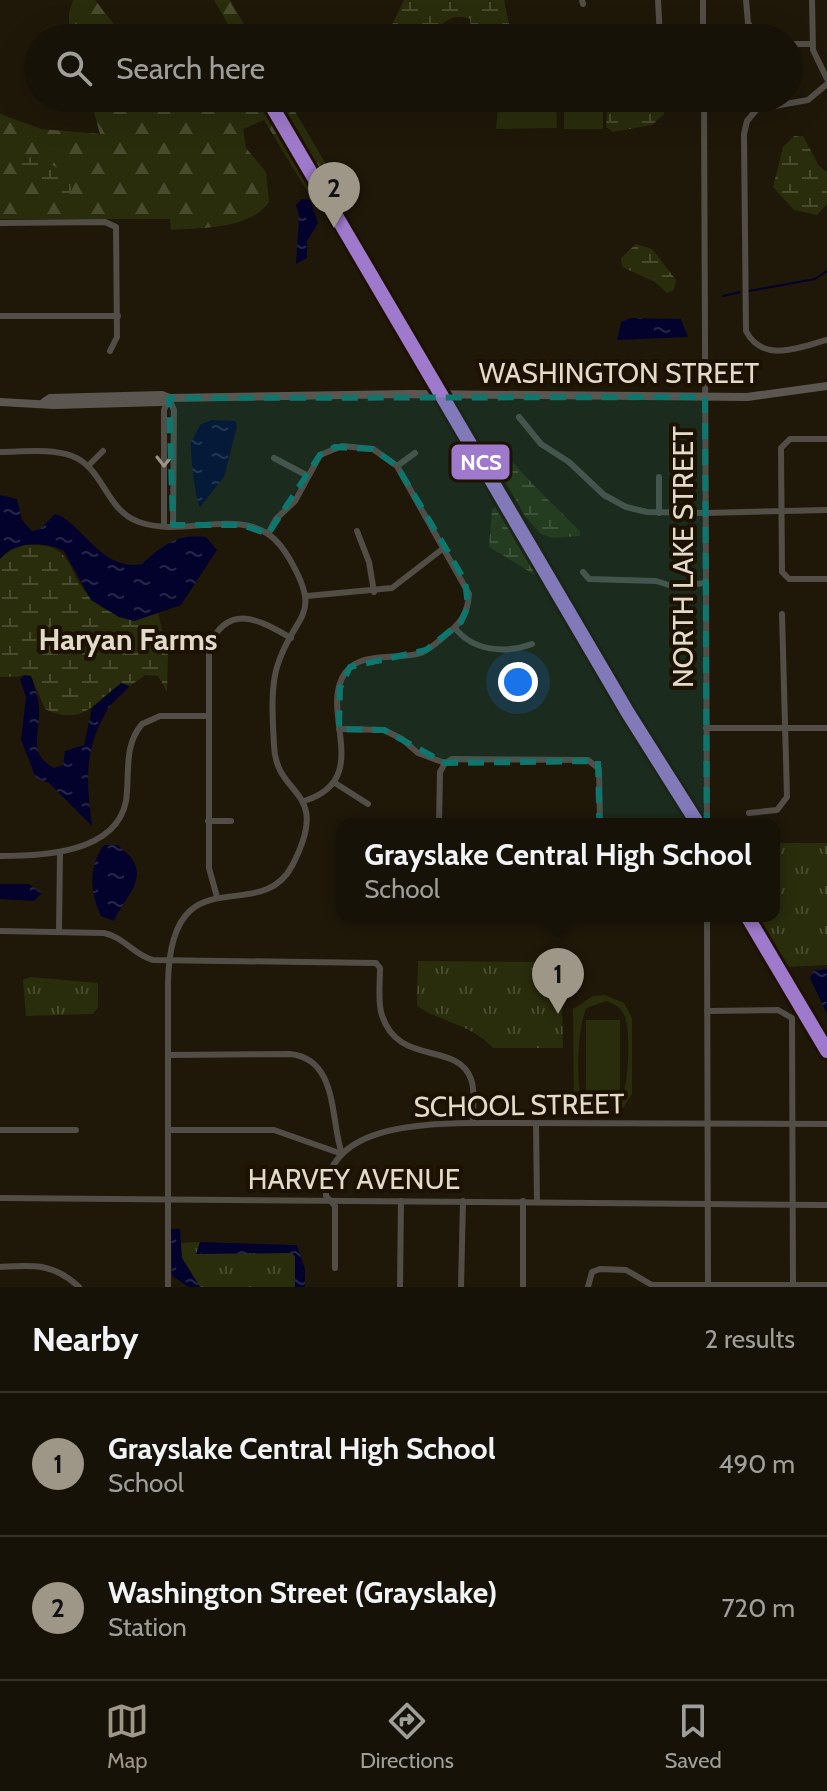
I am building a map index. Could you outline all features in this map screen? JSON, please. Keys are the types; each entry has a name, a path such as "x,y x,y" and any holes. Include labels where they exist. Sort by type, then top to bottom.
{"main road":[{"name":"WASHINGTON STREET","path":"0,402 162,395 169,398 395,394 705,397 774,395 827,386"}],"street":[{"path":"658,0 659,24"},
{"path":"703,0 703,24"},
{"path":"746,0 749,24"},
{"path":"803,101 808,100 827,81 814,57 812,0"},
{"path":"803,44 812,44"},
{"name":"NORTH LAKE STREET","path":"704,112 707,818"},
{"path":"750,112 744,134 744,325 751,345 766,350 778,352 827,340"},
{"path":"0,223 105,222 117,229 117,337 110,351"},
{"path":"0,316 118,316"},
{"path":"169,398 164,410 169,525"},
{"path":"519,417 541,444 569,462 611,504 659,513 827,510"},
{"path":"827,439 790,439 783,444 781,569 785,576 827,579"},
{"path":"268,534 276,519 295,501 320,455 342,446 373,449 397,466 469,594 467,611 455,628 420,653 362,661 350,667 340,688 339,769 335,783 326,793 304,801"},
{"path":"88,466 103,451"},
{"path":"0,452 60,452 77,458 88,466 120,511 141,523 242,525 268,534 281,544 307,596 304,614 276,674 274,747 280,769 304,801 307,821 305,836 285,877 260,893 217,897 195,907 175,933 170,960 168,1055 168,1287"},
{"path":"397,466 415,453"},
{"path":"274,458 308,476"},
{"path":"659,477 659,513"},
{"path":"357,531 369,562 374,592"},
{"path":"307,596 374,592 405,582 445,547"},
{"path":"583,572 589,579 656,581 672,586 706,583"},
{"path":"749,813 777,810 784,804 782,614"},
{"path":"217,897 209,868 209,646 223,626 239,619 258,619 291,638"},
{"path":"455,628 469,643 484,648 521,648 532,644"},
{"path":"0,856 60,854 87,844 119,816 126,800 130,750 142,724 160,716 208,716"},
{"path":"706,728 827,728"},
{"path":"339,729 384,730 402,739 420,754 445,763"},
{"path":"439,818 440,772 445,763 452,759 584,759 596,765 600,775 600,818"},
{"path":"335,783 368,804"},
{"path":"208,821 231,821"},
{"path":"59,932 60,854"},
{"path":"707,922 708,1286"},
{"path":"0,931 110,934 147,958 170,960 376,963 380,968 380,1008 388,1030 411,1049 451,1059 465,1068 472,1082 473,1123"},
{"path":"707,1011 778,1010 789,1014 794,1026 793,1286"},
{"path":"168,1055 290,1054 307,1058 322,1073 330,1095 342,1154 327,1178 326,1196 335,1206 335,1268"},
{"path":"536,1124 537,1201"},
{"name":"SCHOOL STREET","path":"342,1154 392,1130 416,1125 827,1124"},
{"path":"0,1130 76,1130"},
{"path":"168,1130 274,1130 342,1154"},
{"name":"HARVEY AVENUE","path":"0,1198 827,1205"},
{"path":"400,1287 401,1201"},
{"path":"461,1287 463,1201"},
{"path":"523,1201 523,1287"},
{"path":"0,1267 52,1268 63,1272 79,1287"},
{"path":"588,1287 592,1272 600,1269 626,1270 648,1284 827,1285"}],"highlighted area":[{"path":"705,397 707,899 601,897 598,761 445,763 384,730 339,729 340,688 350,667 426,650 461,622 468,606 465,581 397,466 373,449 335,447 320,455 268,534 242,525 173,525 169,398"}],"green space":[{"path":"73,0 95,0 114,24 69,24"},
{"path":"214,0 230,0 244,24 228,24"},
{"path":"404,0 504,0 509,24 470,24 470,19 456,17 443,24 392,24"},
{"path":"94,112 269,112 317,194 309,194 264,120 243,129 246,148 266,172 269,202 250,218 224,225 171,230 170,219 0,219 0,114 41,129 100,134"},
{"path":"279,112 295,112 330,171 318,179"},
{"path":"498,112 556,112 557,128 496,129"},
{"path":"564,112 603,112 603,129 564,129"},
{"path":"607,112 664,112 652,125 613,132 606,127"},
{"path":"794,136 803,136 819,166 827,172 827,204 817,215 794,210 773,187 783,147"},
{"path":"35,157 67,172 72,191 66,195 52,191 30,177 20,166 25,158"},
{"path":"636,244 652,249 676,280 674,290 667,293 655,282 622,267 621,258"},
{"path":"506,454 580,531 580,536 552,538 541,534 525,516 492,458"},
{"path":"497,507 540,578 489,547 492,509"},
{"path":"24,545 54,548 62,554 85,591 108,610 134,621 158,613 168,655 167,692 158,676 145,675 130,686 121,684 87,710 70,715 45,709 31,676 0,677 0,559"},
{"path":"780,843 827,843 827,965 785,967 759,922 780,922"},
{"path":"418,961 561,962 563,1048 493,1048 476,1034 417,1006"},
{"path":"30,977 98,983 98,1007 93,1014 26,1016 23,980"},
{"path":"605,995 624,1003 632,1018 632,1094 621,1111 601,1117 574,1103 573,1009 593,996","holes":["606,1001 620,1009 625,1017 628,1063 622,1099 618,1105 603,1111 591,1107 582,1098 578,1052 581,1025 587,1008"]},
{"path":"586,1020 620,1020 620,1095 586,1095"},
{"path":"200,1242 291,1253 295,1255 295,1287 200,1287 182,1258 180,1243"}],"water":[{"path":"302,199 310,200 318,223 307,241 307,258 296,264 299,216 296,205"},
{"path":"631,318 681,319 688,337 617,340 621,322"},
{"path":"212,420 235,421 237,426 224,477 200,507 193,475 191,442 201,424"},
{"path":"0,495 17,499 22,520 32,531 40,529 55,514 73,525 103,553 128,565 142,564 163,546 187,537 206,537 217,550 181,605 134,621 119,617 91,600 64,551 30,544 13,549 0,559"},
{"path":"24,675 31,676 38,701 37,749 45,762 54,768 63,765 65,751 84,745 92,708 121,683 130,686 107,710 93,743 88,770 92,826 49,783 36,778 21,740 26,697 20,679"},
{"path":"104,845 117,845 129,855 137,874 131,892 114,921 101,916 92,880 95,862"},
{"path":"0,884 29,884 42,893 34,901 0,899"},
{"path":"827,969 827,1014 810,978 813,971"},
{"path":"171,1229 180,1229 182,1258 200,1287 189,1287 172,1276"},
{"path":"200,1242 297,1245 305,1269 305,1287 295,1287 295,1256 291,1253 196,1254"}],"waterway":[{"path":"749,291 815,279 827,271"},
{"path":"723,296 740,292"}],"transit line":[{"name":"NCS","path":"275,112 628,713 694,818"},
{"name":"NCS","path":"751,922 827,1051"}],"place":[{"name":"Washington Street (Grayslake)","path":"334,228"},
{"name":"Grayslake Central High School","path":"558,1014"}],"district":[{"name":"Haryan Farms","path":"128,639"}]}
